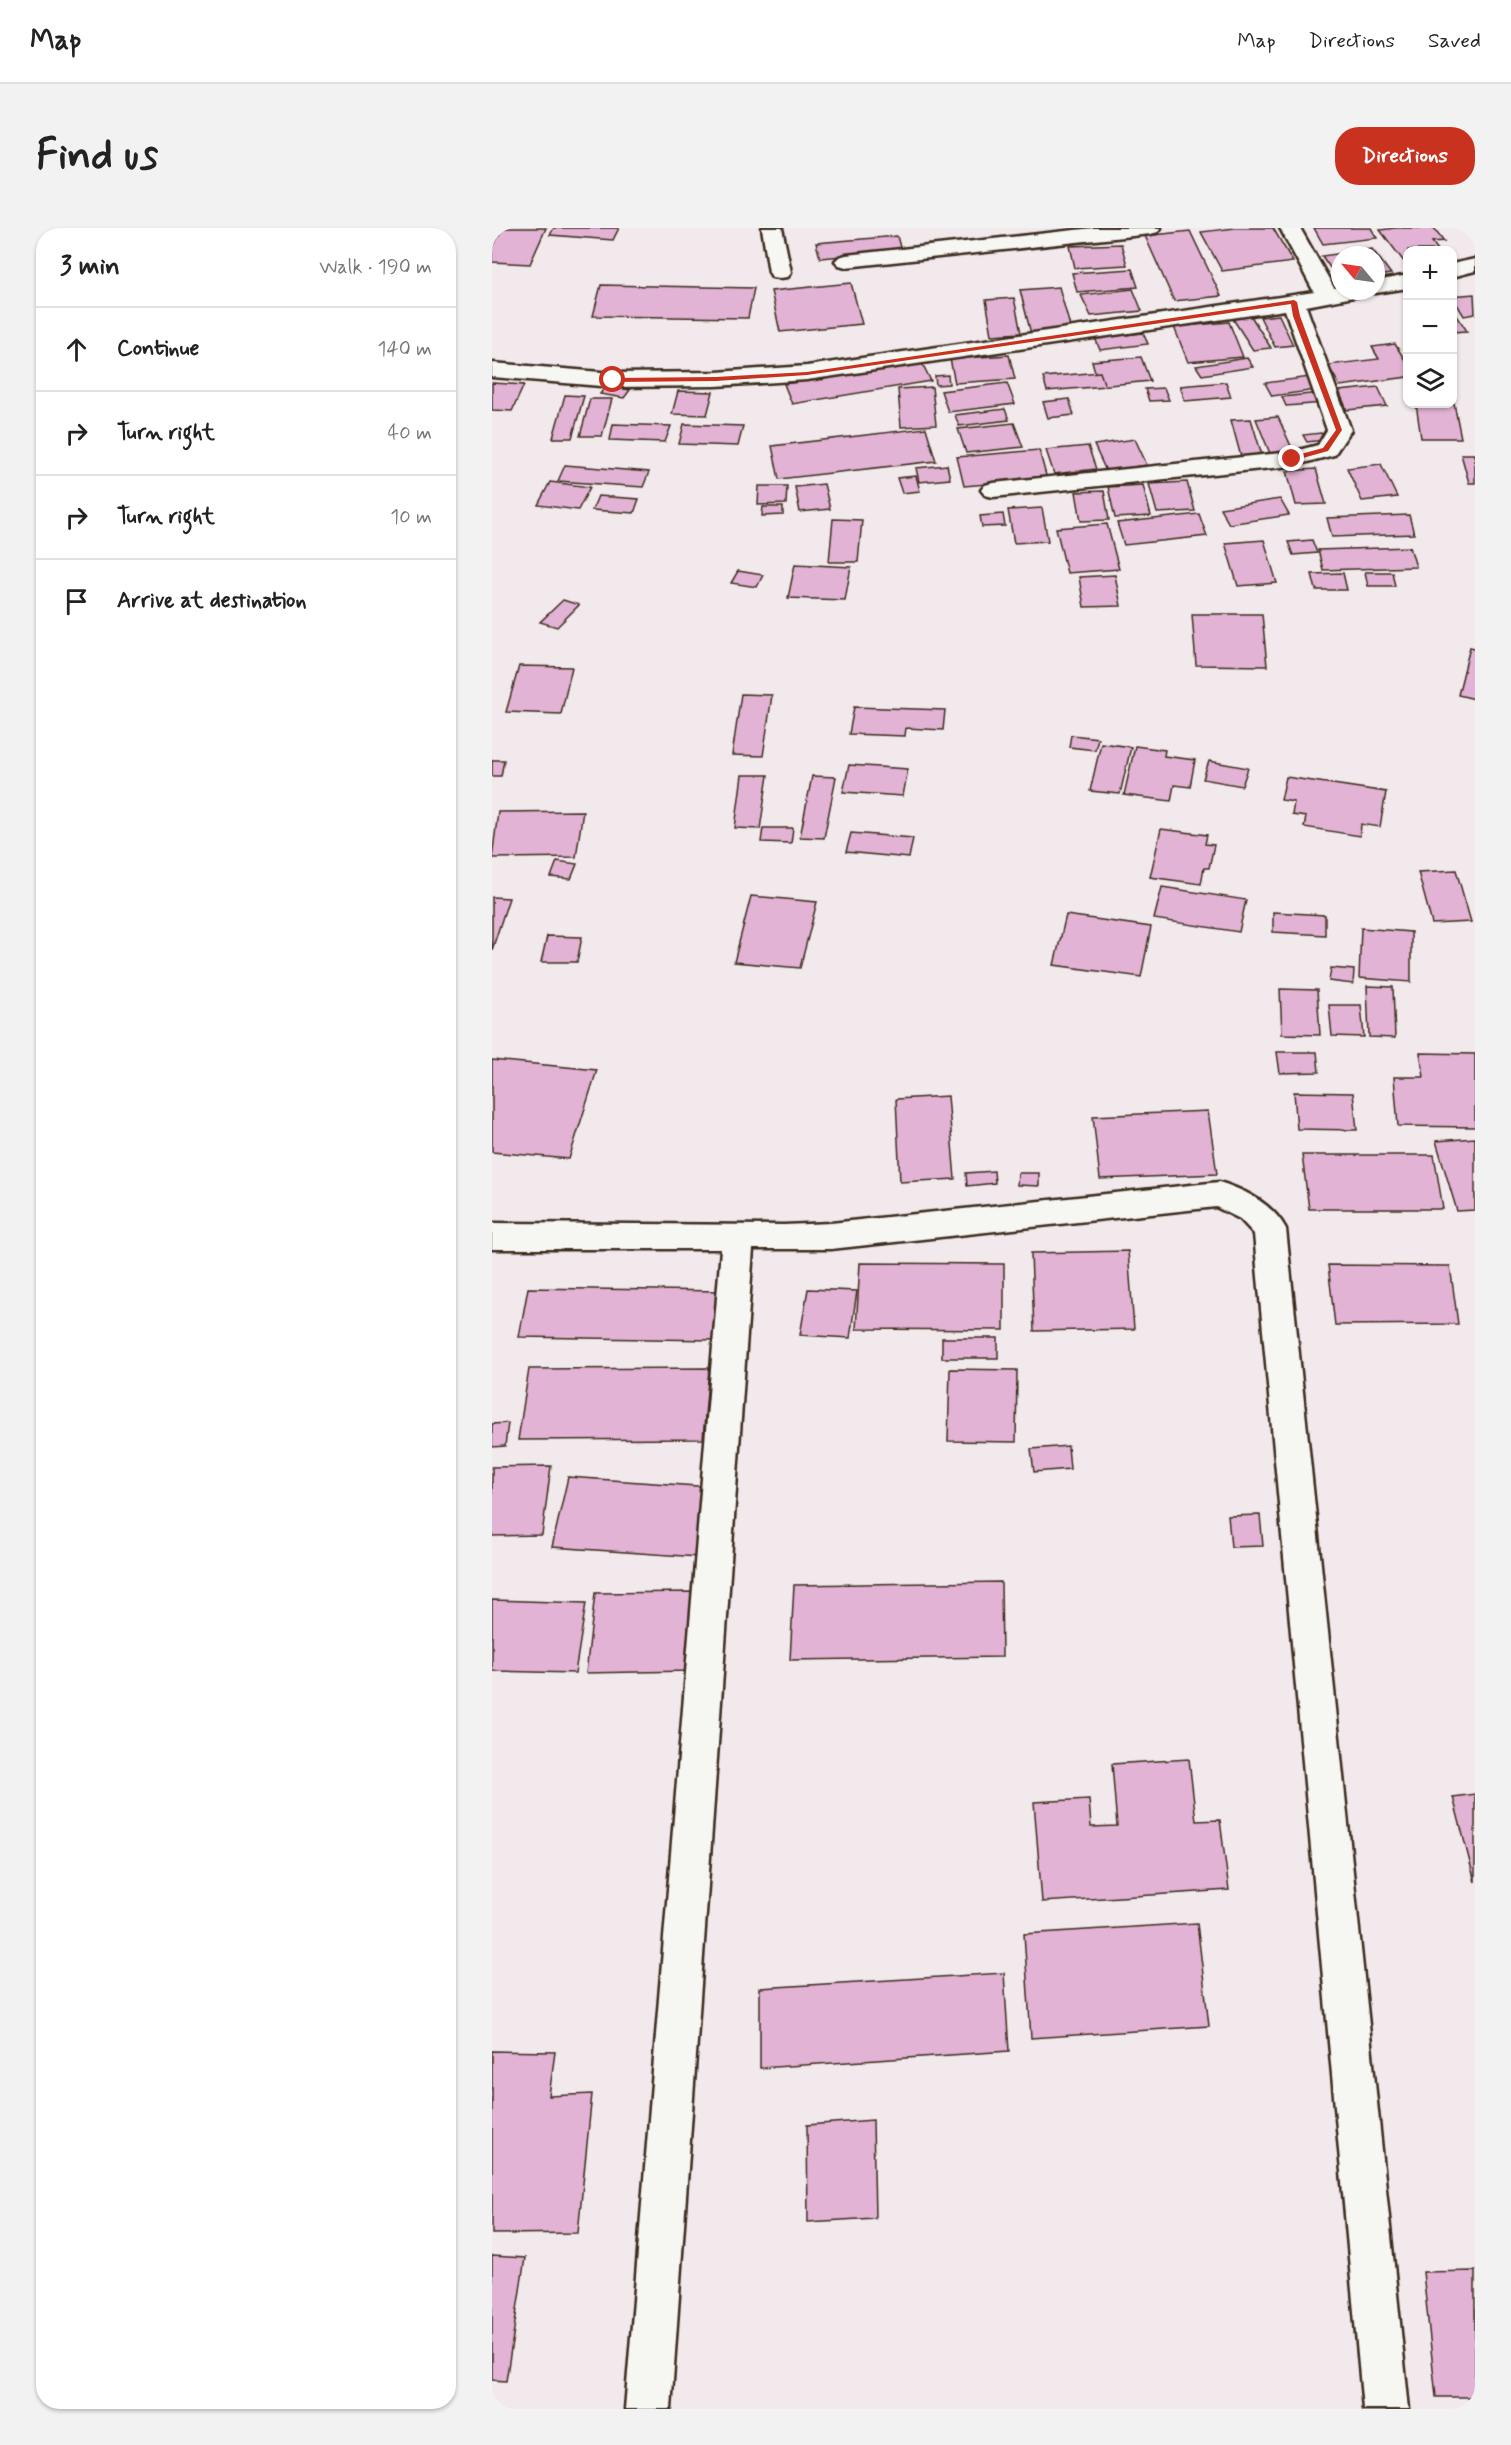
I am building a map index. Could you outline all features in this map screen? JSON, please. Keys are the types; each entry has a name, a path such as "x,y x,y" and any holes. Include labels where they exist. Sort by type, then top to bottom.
{"street":[{"path":"772,228 780,272"},
{"path":"846,261 1151,228"},
{"path":"1290,228 1328,295"},
{"path":"1457,270 1475,265"},
{"path":"1385,286 1403,283"},
{"path":"492,370 613,380 716,379 807,374 1294,302 1331,294"},
{"path":"993,490 1292,459 1326,450 1339,430 1297,316 1294,302"},
{"path":"492,1236 784,1238 831,1236 1219,1194 1251,1210 1270,1229 1386,2409"},
{"path":"648,2409 738,1236"}],"building":[{"path":"502,228 546,228 530,264 492,262 492,249"},
{"path":"554,228 619,228 613,240 550,235"},
{"path":"1235,228 1273,228 1293,262 1222,271 1201,232"},
{"path":"1314,228 1371,228 1377,238 1323,244"},
{"path":"1434,228 1444,241 1432,242 1435,246 1403,246 1403,260 1380,230"},
{"path":"1190,231 1221,296 1174,301 1145,236"},
{"path":"897,236 901,251 820,258 816,243"},
{"path":"1121,244 1127,265 1075,268 1070,246"},
{"path":"1331,255 1331,269 1322,256"},
{"path":"1385,266 1391,274 1385,275"},
{"path":"1132,269 1138,287 1077,292 1072,273"},
{"path":"851,283 862,324 780,332 771,291"},
{"path":"601,285 754,288 748,318 593,316"},
{"path":"1059,287 1071,330 1031,334 1020,290"},
{"path":"1133,289 1142,311 1091,316 1081,295"},
{"path":"1474,294 1475,314 1464,316 1457,304 1457,296"},
{"path":"1014,298 1021,333 992,335 986,300"},
{"path":"1279,315 1293,345 1275,347 1260,317"},
{"path":"1251,316 1271,348 1253,350 1233,319"},
{"path":"1457,316 1467,331 1457,332"},
{"path":"1229,322 1243,357 1188,362 1174,327"},
{"path":"1143,333 1148,344 1100,350 1095,338"},
{"path":"1395,344 1403,357 1403,378 1340,386 1328,365 1379,359 1372,347"},
{"path":"1009,355 1015,379 955,383 950,359"},
{"path":"1141,357 1150,381 1099,386 1092,361"},
{"path":"1247,358 1253,367 1202,375 1196,366"},
{"path":"922,363 931,381 792,404 784,384"},
{"path":"1100,372 1105,386 1047,391 1043,377"},
{"path":"948,375 949,384 936,385 935,376"},
{"path":"1310,377 1317,390 1272,396 1265,383"},
{"path":"1226,382 1231,397 1185,401 1180,386"},
{"path":"492,383 524,385 512,411 492,410"},
{"path":"1007,383 1015,404 948,412 941,391"},
{"path":"606,386 630,390 624,398 600,394"},
{"path":"932,387 936,425 901,427 898,389"},
{"path":"1378,387 1387,406 1347,410 1339,391"},
{"path":"1164,388 1169,400 1149,401 1145,389"},
{"path":"678,391 713,392 707,415 672,414"},
{"path":"1320,393 1324,403 1286,406 1282,397"},
{"path":"565,395 584,396 572,438 553,438"},
{"path":"590,399 612,399 602,436 580,436"},
{"path":"1069,399 1074,415 1048,418 1043,402"},
{"path":"1417,408 1455,408 1461,438 1421,438"},
{"path":"1005,409 1009,420 959,426 955,415"},
{"path":"1278,417 1294,453 1271,456 1256,419"},
{"path":"1251,419 1262,455 1241,457 1231,420"},
{"path":"1014,423 1023,447 966,453 958,429"},
{"path":"613,424 671,426 665,442 610,440"},
{"path":"684,424 743,426 738,446 679,444"},
{"path":"926,428 936,461 779,479 772,446"},
{"path":"1321,433 1325,440 1307,442 1303,435"},
{"path":"1135,439 1147,465 1106,471 1094,445"},
{"path":"1088,446 1096,469 1054,474 1046,450"},
{"path":"1039,450 1047,479 964,486 957,457"},
{"path":"1461,454 1475,454 1475,483 1469,483"},
{"path":"1381,464 1397,497 1362,501 1347,468"},
{"path":"565,465 649,472 643,487 558,481"},
{"path":"947,465 950,479 919,482 916,468"},
{"path":"1316,469 1326,504 1296,505 1287,471"},
{"path":"916,476 920,491 902,493 897,478"},
{"path":"550,482 590,487 578,510 538,505"},
{"path":"1187,482 1195,511 1157,513 1149,484"},
{"path":"824,484 830,509 800,512 795,487"},
{"path":"1143,485 1151,516 1115,518 1108,487"},
{"path":"759,486 787,486 786,504 758,505"},
{"path":"1104,491 1109,520 1081,521 1076,492"},
{"path":"598,496 639,499 634,513 592,510"},
{"path":"1280,499 1289,515 1229,524 1220,508"},
{"path":"763,507 783,507 783,515 762,516"},
{"path":"1042,508 1048,541 1014,543 1008,510"},
{"path":"1003,514 1005,526 982,527 980,516"},
{"path":"1199,514 1207,536 1124,545 1117,523"},
{"path":"1409,515 1414,534 1332,537 1327,518"},
{"path":"833,519 862,520 858,562 829,562"},
{"path":"1107,524 1119,569 1067,573 1056,528"},
{"path":"1264,540 1277,583 1238,586 1225,543"},
{"path":"1312,540 1317,553 1293,555 1288,542"},
{"path":"1410,547 1416,567 1323,570 1318,550"},
{"path":"795,564 851,567 845,600 788,598"},
{"path":"738,571 763,575 757,587 731,583"},
{"path":"1365,572 1392,572 1395,586 1368,586"},
{"path":"1343,573 1347,590 1316,590 1312,574"},
{"path":"1115,575 1121,606 1084,607 1079,577"},
{"path":"563,600 579,605 557,627 540,622"},
{"path":"1192,614 1262,614 1267,666 1196,665"},
{"path":"1470,647 1475,648 1475,699 1458,695"},
{"path":"519,666 572,667 561,714 506,712"},
{"path":"741,694 772,695 763,756 732,755"},
{"path":"854,707 945,710 943,730 906,728 905,736 849,734"},
{"path":"1071,735 1098,738 1095,750 1069,747"},
{"path":"1101,743 1131,747 1120,794 1090,791"},
{"path":"1135,746 1165,750 1164,756 1195,760 1190,787 1174,785 1171,801 1124,795"},
{"path":"492,760 504,760 501,776 492,776"},
{"path":"1209,761 1248,768 1242,786 1203,779"},
{"path":"849,765 908,769 903,796 843,792"},
{"path":"742,775 768,775 760,829 735,828"},
{"path":"812,776 836,777 824,838 800,837"},
{"path":"1286,777 1386,792 1380,827 1361,824 1360,836 1304,827 1306,817 1292,815 1294,802 1281,800"},
{"path":"583,811 576,857 492,858 498,812"},
{"path":"763,828 793,828 791,843 761,842"},
{"path":"1161,829 1207,835 1205,844 1214,845 1209,868 1204,868 1201,884 1150,877"},
{"path":"851,833 913,838 909,858 846,852"},
{"path":"557,861 577,864 571,879 551,877"},
{"path":"1456,870 1471,922 1432,924 1418,872"},
{"path":"1162,887 1246,900 1239,932 1154,919"},
{"path":"751,896 817,902 800,968 734,962"},
{"path":"492,897 509,898 492,950"},
{"path":"1273,912 1325,915 1325,935 1273,932"},
{"path":"1066,915 1151,927 1141,977 1054,965"},
{"path":"1361,928 1411,932 1411,982 1359,978"},
{"path":"547,936 582,937 577,962 541,962"},
{"path":"1331,968 1354,970 1353,984 1329,981"},
{"path":"1367,986 1393,987 1395,1038 1369,1037"},
{"path":"1280,989 1317,990 1320,1035 1282,1034"},
{"path":"1329,1005 1361,1005 1364,1037 1332,1036"},
{"path":"1277,1052 1317,1052 1319,1072 1280,1073"},
{"path":"1420,1053 1475,1054 1475,1127 1398,1126 1394,1077 1424,1077"},
{"path":"492,1060 597,1070 569,1159 492,1152"},
{"path":"1294,1092 1353,1093 1357,1130 1297,1129"},
{"path":"948,1096 955,1179 900,1182 896,1099"},
{"path":"1208,1111 1217,1174 1100,1179 1093,1116"},
{"path":"1475,1138 1475,1210 1457,1211 1436,1141"},
{"path":"1302,1155 1434,1155 1443,1209 1309,1209"},
{"path":"994,1171 995,1183 967,1186 966,1173"},
{"path":"1018,1173 1039,1173 1039,1186 1017,1185"},
{"path":"1128,1251 1134,1329 1034,1331 1031,1253"},
{"path":"860,1263 1004,1264 1004,1330 856,1329"},
{"path":"1328,1265 1450,1266 1458,1324 1335,1325"},
{"path":"528,1288 720,1291 714,1340 519,1337"},
{"path":"808,1289 857,1291 850,1338 800,1335"},
{"path":"942,1338 998,1338 998,1358 942,1358"},
{"path":"709,1368 703,1439 518,1440 529,1369"},
{"path":"950,1369 1017,1370 1016,1442 948,1441"},
{"path":"508,1423 505,1446 492,1447 492,1424"},
{"path":"1068,1446 1070,1469 1034,1472 1031,1449"},
{"path":"551,1466 542,1535 492,1536 492,1467"},
{"path":"568,1477 711,1487 698,1557 552,1547"},
{"path":"1260,1515 1263,1546 1231,1547 1228,1516"},
{"path":"1001,1582 1002,1657 790,1660 794,1585"},
{"path":"696,1592 689,1671 586,1673 595,1593"},
{"path":"492,1600 586,1603 575,1673 492,1671"},
{"path":"1189,1759 1196,1821 1220,1820 1229,1890 1042,1902 1034,1802 1089,1799 1091,1827 1117,1826 1112,1764"},
{"path":"1475,1794 1475,1882 1453,1797"},
{"path":"1197,1923 1209,2026 1031,2038 1024,1934"},
{"path":"1004,1973 1009,2051 760,2068 760,1988"},
{"path":"492,2051 555,2052 549,2096 592,2094 578,2233 492,2234"},
{"path":"873,2120 875,2218 808,2222 807,2125"},
{"path":"492,2256 525,2258 506,2381 492,2380"},
{"path":"1475,2271 1475,2397 1436,2397 1423,2272"}],"route":[{"path":"613,380 716,379 807,374 1294,302 1297,316 1339,430 1326,450 1292,459"}]}
